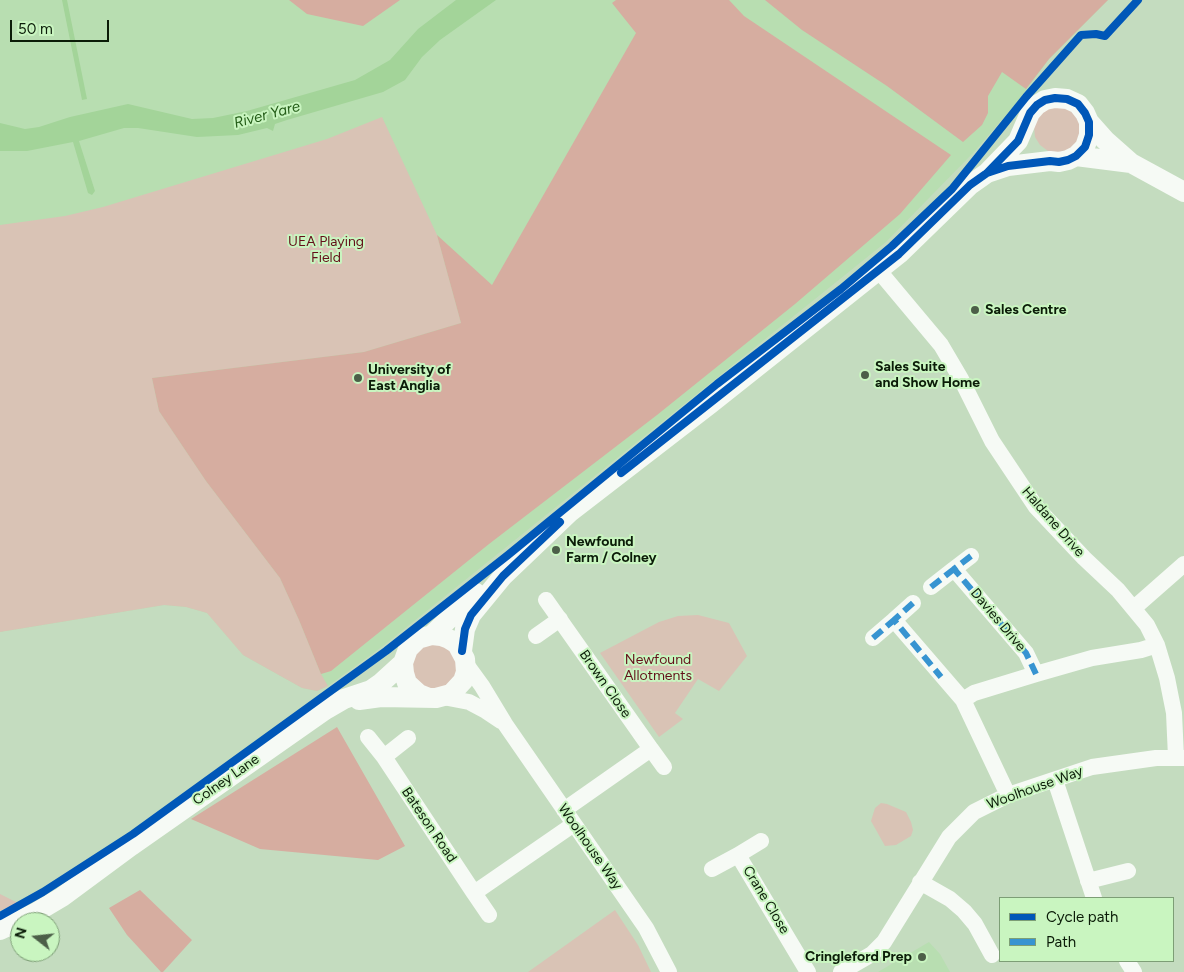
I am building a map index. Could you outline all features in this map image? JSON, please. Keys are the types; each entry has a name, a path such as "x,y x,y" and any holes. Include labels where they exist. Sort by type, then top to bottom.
{"street":[{"name":"Colney Lane","path":"325,710 343,703 365,698 436,697 451,694 463,681 466,672 462,641 468,622 503,576 570,512 899,254 970,185 987,173 1018,141 1030,113 1037,105 1045,100 1055,98 1067,99 1078,104 1089,122 1105,140 1131,163"},
{"path":"1076,156 1085,147 1090,135 1089,122"},
{"path":"1026,123 1026,135 1030,147 1039,156 1050,161"},
{"name":"Colney Lane","path":"987,173 1008,166 1050,161 1059,162 1076,156 1131,163"},
{"path":"1131,163 1184,192"},
{"name":"Haldane Drive","path":"879,271 941,345 961,379 992,442 1036,507 1084,558 1118,590 1147,625 1157,645 1167,678 1180,757"},
{"path":"931,587 971,556"},
{"path":"1134,608 1184,564"},
{"name":"Davies Drive","path":"954,569 1026,653 1036,674"},
{"name":"Colney Lane","path":"0,930 62,897 131,846 325,710 344,699 371,690 381,683 403,662 408,649 413,644 425,636 432,635 473,596 503,576"},
{"name":"Brown Close","path":"546,600 664,766"},
{"path":"873,638 913,604"},
{"path":"536,636 560,619"},
{"path":"894,620 963,700 1008,795"},
{"path":"432,635 441,636 457,644 464,658"},
{"path":"963,700 974,693 1092,658 1141,650 1157,645"},
{"name":"Woolhouse Way","path":"464,658 504,724 646,928 669,972"},
{"path":"403,662 407,683 419,694 436,697"},
{"name":"Woolhouse Way","path":"436,697 469,702 504,724"},
{"name":"Bateson Road","path":"368,737 384,757 489,915"},
{"path":"384,757 408,738"},
{"path":"564,810 651,749"},
{"name":"Woolhouse Way","path":"841,972 872,954 884,942 949,837 974,812 1008,795 1092,767 1140,760 1180,757"},
{"path":"1055,780 1094,897"},
{"path":"474,893 574,824"},
{"name":"Crane Close","path":"712,869 761,841"},
{"name":"Crane Close","path":"738,855 808,972"},
{"path":"1088,881 1128,871"},
{"path":"920,882 950,899 964,911 975,924 992,955"}],"shaded area":[{"name":"University of East Anglia","path":"0,0 1108,0 1049,59 1018,101 974,152 886,242 383,646 328,686 317,691 302,688 243,655 207,613 186,607 164,605 0,632"},
{"path":"289,0 400,0 363,26 307,14"},
{"path":"616,0 729,0 744,16 951,155 900,214 795,304 657,415 489,544 331,671 321,674 280,578 206,481 159,411 152,378 364,352 461,323 437,235 492,285 636,33 612,3"},
{"path":"765,0 1108,0 1049,59 1026,89 1002,72 988,96 988,113 982,125 963,142 887,86 802,30"},
{"path":"337,727 405,846 378,860 260,849 191,819"},
{"path":"140,890 192,940 163,972 127,935 109,908"},
{"name":"Cringleford Prep","path":"929,942 940,954 950,972 878,972"}],"green space":[{"path":"1063,106 1079,117 1081,137 1068,151 1058,153 1048,151 1040,145 1035,137 1034,126 1037,117 1044,110"},
{"name":"UEA Playing Field","path":"382,117 437,235 461,323 364,352 152,378 159,411 206,481 280,578 321,674 328,686 317,691 302,688 243,655 207,613 186,607 164,605 0,632 0,225 65,216 103,207 327,139"},
{"name":"Newfound Allotments","path":"698,615 729,623 747,656 719,691 698,679 675,713 683,719 659,737 600,653 659,622 678,616"},
{"path":"437,642 455,653 457,674 447,686 432,690 418,683 411,669 418,649"},
{"path":"881,803 906,812 911,822 913,830 911,836 896,845 885,846 871,821 875,808"},
{"path":"0,894 18,903 0,911"},
{"path":"615,910 638,945 651,972 528,972"}],"water":[{"path":"62,0 67,0 87,99 82,100"},
{"name":"River Yare","path":"456,0 496,0 440,40 422,57 405,80 383,92 275,124 273,131 267,128 238,135 197,137 138,128 124,128 79,141 95,191 92,195 88,193 73,142 27,151 0,151 0,123 25,129 39,127 70,117 128,104 192,119 213,118 247,111 355,80 390,60 418,29"}],"marked path":[{"path":"971,556 954,569 1026,653 1036,674"},
{"path":"931,587 954,569"},
{"path":"913,603 894,620 941,677"},
{"path":"873,638 894,620"}],"cycle path":[{"path":"0,916 43,892 133,834 386,651 508,555 717,384 841,289 892,246 952,189 1026,97 1081,35 1096,34 1105,36 1138,0"},
{"path":"621,473 899,254 970,185 987,173 1018,141 1030,113 1037,105 1045,100 1055,98 1067,99 1078,104 1085,113 1089,122 1089,135 1085,147 1076,156 1059,162 1050,161 1008,166 987,173"},
{"path":"462,651 465,629 471,615 503,576 560,522"}],"place":[{"name":"Sales Centre","path":"975,310"},
{"name":"Sales Suite and Show Home","path":"865,375"},
{"name":"University of East Anglia","path":"358,378"},
{"name":"Newfound Farm / Colney","path":"556,550"},
{"name":"Cringleford Prep","path":"922,957"}]}
